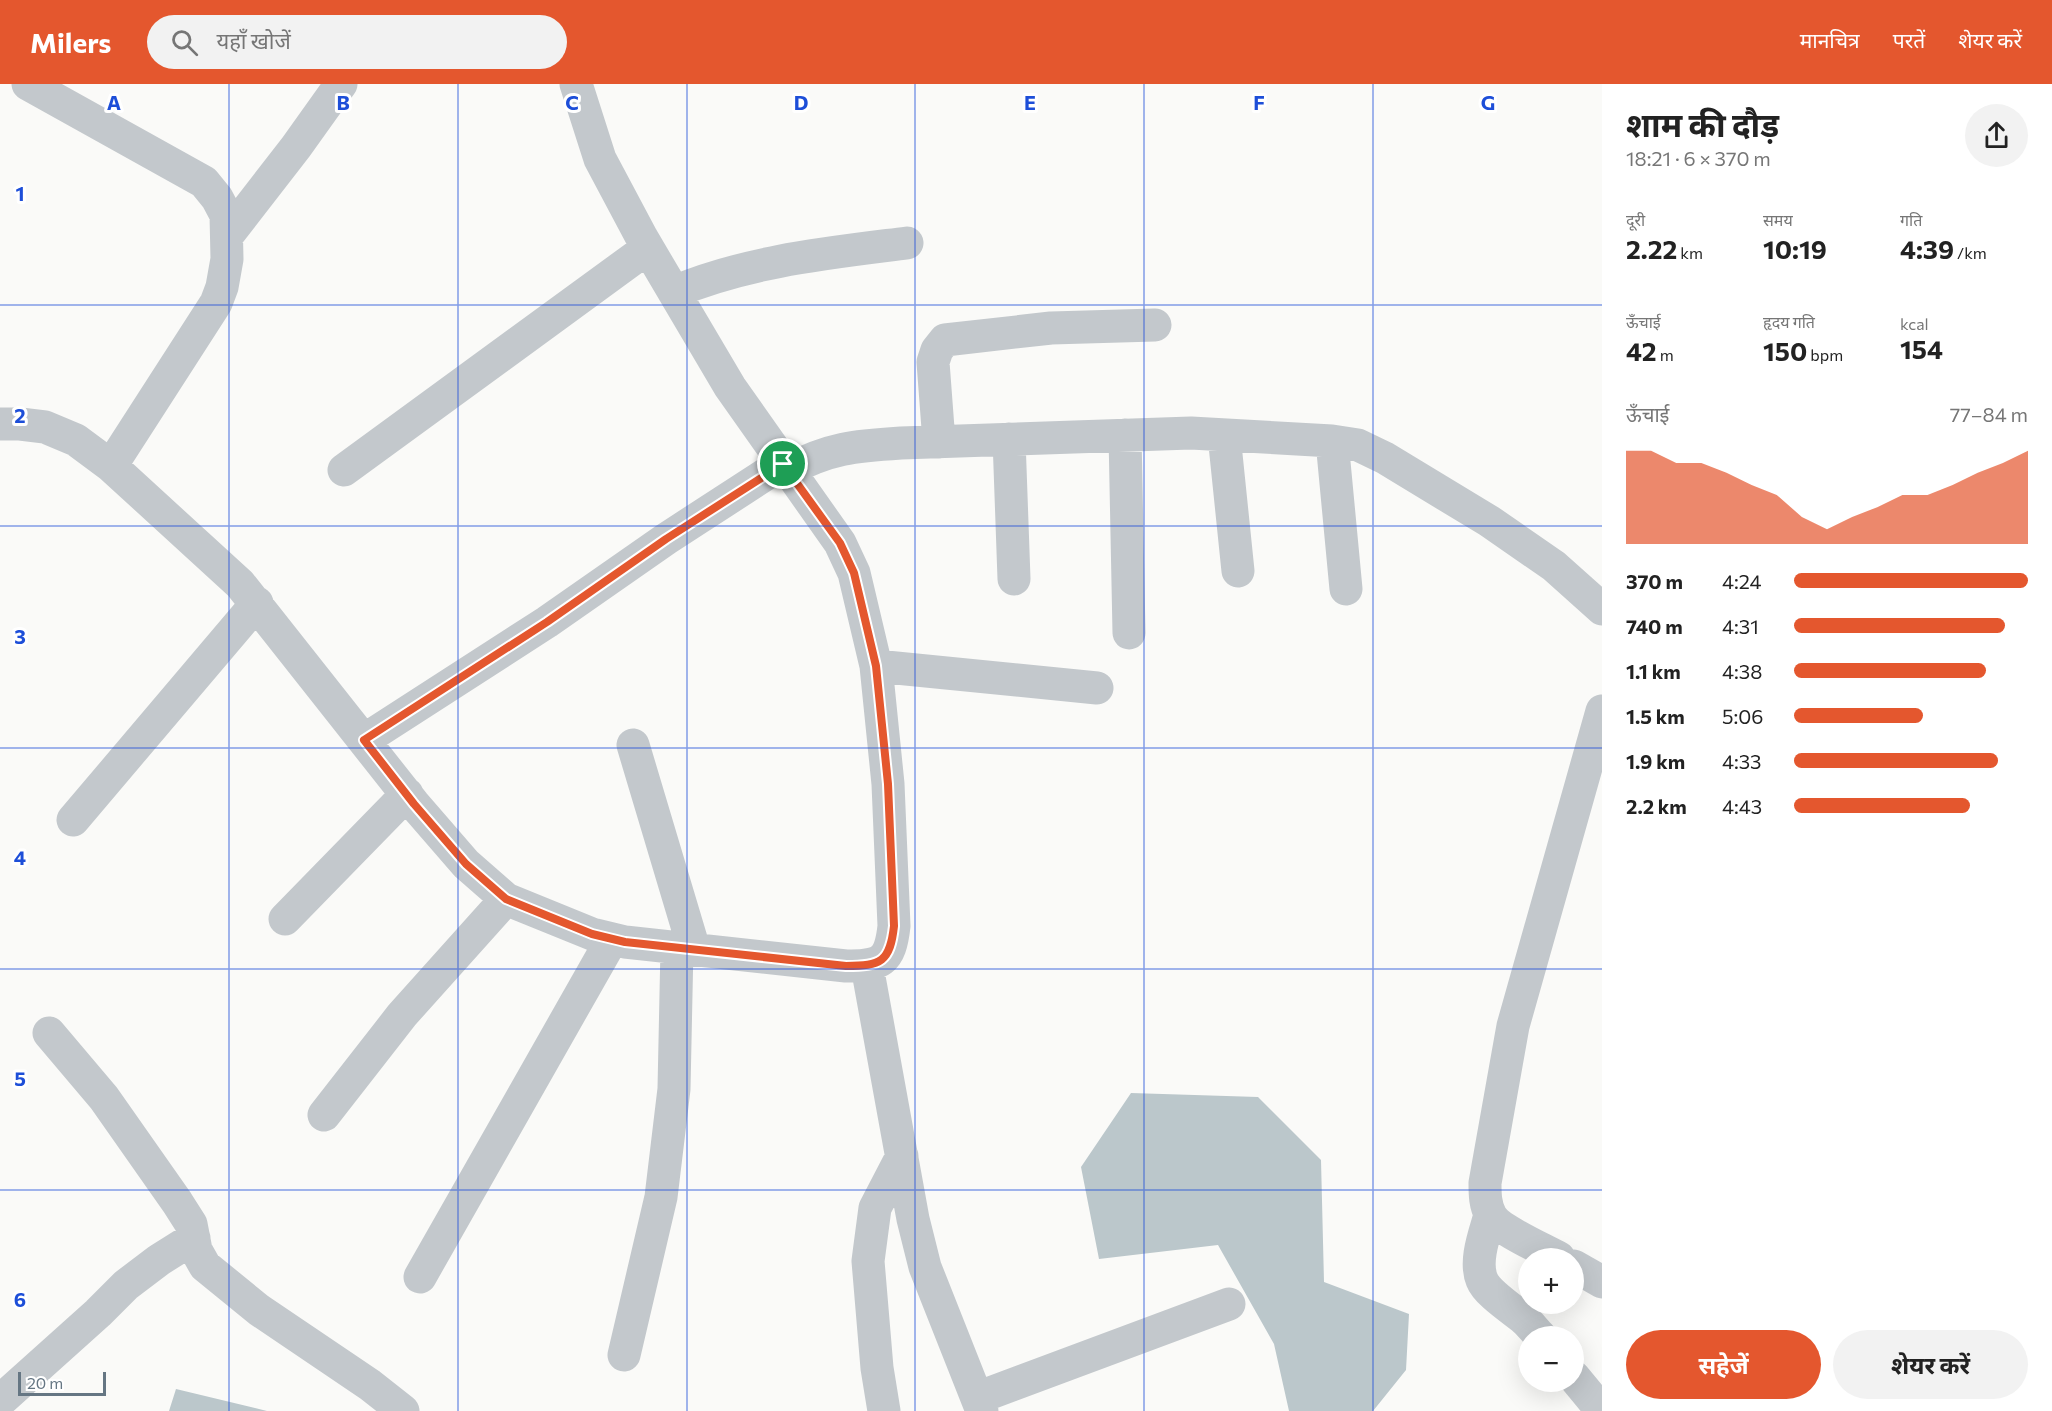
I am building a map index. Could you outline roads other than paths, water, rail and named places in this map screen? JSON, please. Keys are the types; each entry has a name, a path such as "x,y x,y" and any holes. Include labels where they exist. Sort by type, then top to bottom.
{"street":[{"path":"28,84 204,182 218,198 226,215 227,259 216,303 111,466"},
{"path":"227,236 296,147 341,84"},
{"path":"0,424 20,423 45,427 76,440 111,466 240,585 257,603 407,794 466,864 506,899 554,921 612,939 846,966 877,964 887,954 893,940 894,926 888,784 876,666 854,573 840,543 730,387 648,248 600,159 576,84"},
{"path":"674,292 704,280 764,264 803,256 907,243"},
{"path":"344,471 648,248"},
{"path":"939,442 933,362 937,350 945,340 1051,328 1155,324"},
{"path":"364,740 538,628 666,539 786,467 841,449 858,446 1191,433 1332,441 1358,445 1385,458 1489,521 1554,566 1602,609"},
{"path":"1125,435 1129,633"},
{"path":"1224,435 1238,571"},
{"path":"1009,439 1014,579"},
{"path":"1332,441 1346,589"},
{"path":"74,820 257,603"},
{"path":"876,666 1097,688"},
{"path":"1541,1248 1497,1224 1490,1215 1485,1201 1485,1183 1513,1026 1602,711"},
{"path":"624,1355 661,1197 674,1089 686,948 633,745"},
{"path":"285,919 407,794"},
{"path":"324,1115 402,1015 506,899"},
{"path":"420,1277 612,939"},
{"path":"867,966 913,1219 925,1267 979,1404 1229,1304"},
{"path":"49,1034 110,1108 190,1224 196,1250 206,1266 259,1310 370,1384 403,1411"},
{"path":"884,1411 877,1368 868,1262 875,1208 902,1156"},
{"path":"1490,1215 1481,1248 1479,1268 1482,1281 1503,1303 1531,1326"},
{"path":"0,1401 126,1285 159,1260 194,1238"},
{"path":"1584,1272 1602,1282"},
{"path":"1584,1389 1602,1411"}]}
